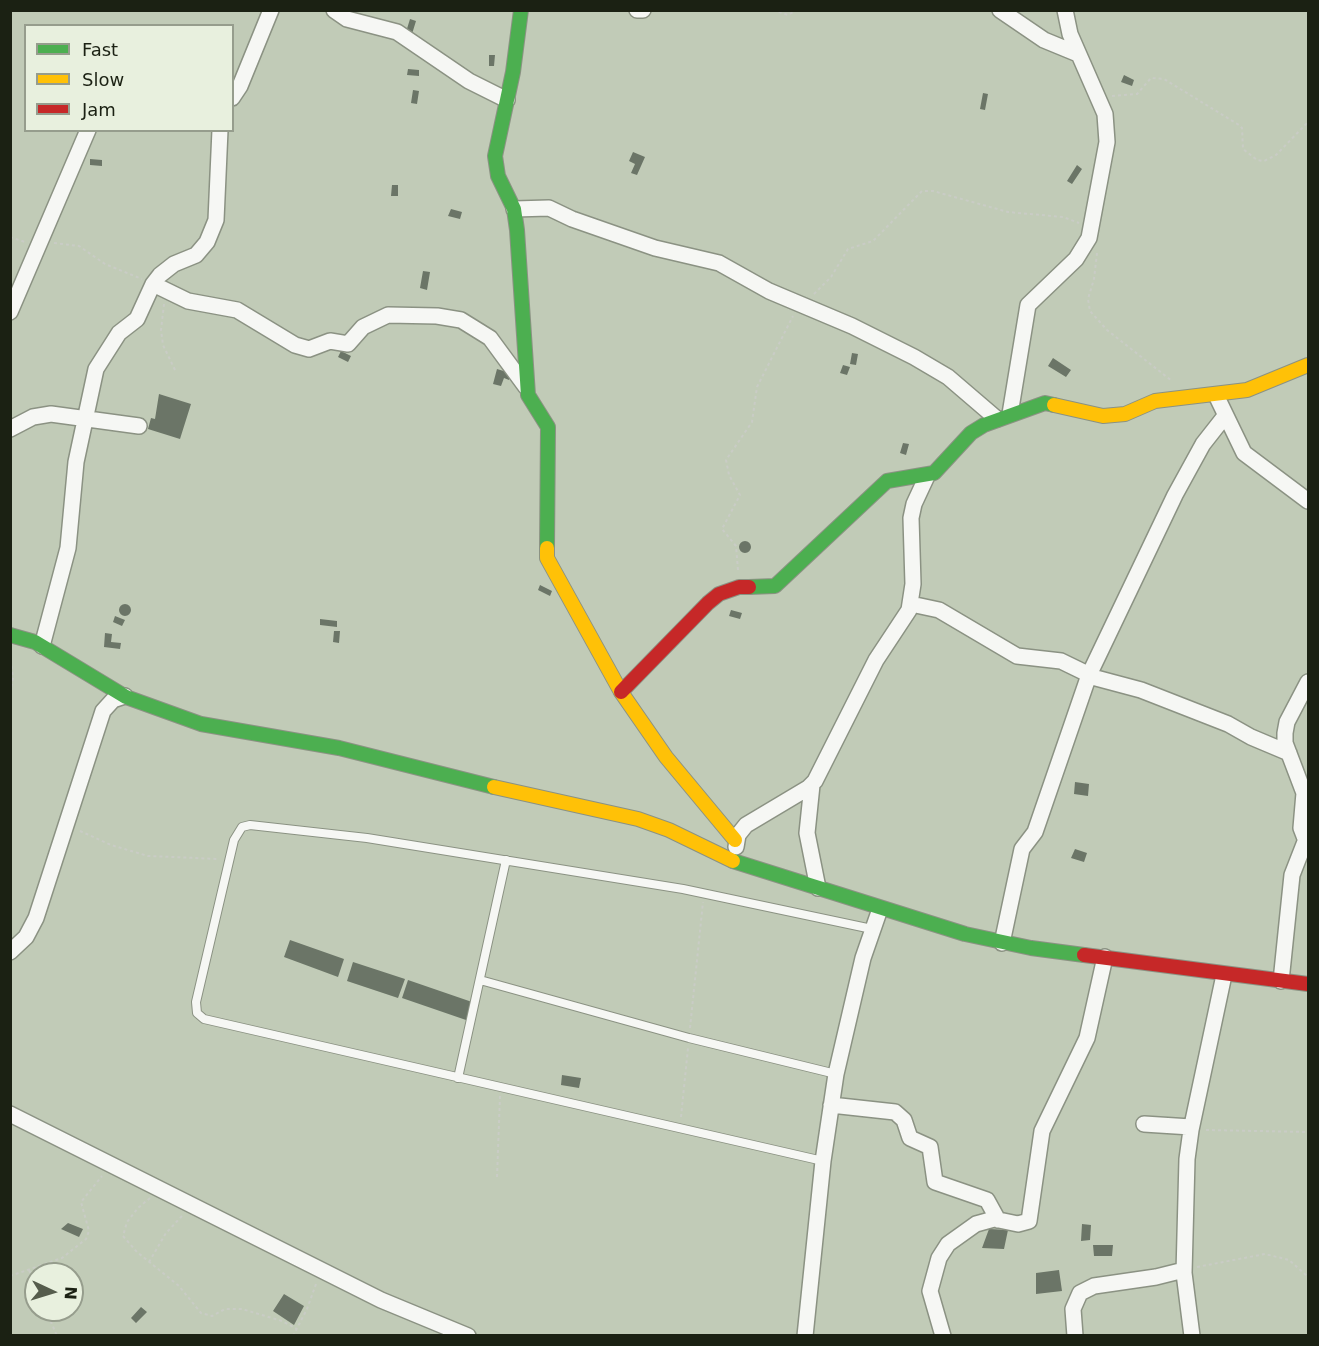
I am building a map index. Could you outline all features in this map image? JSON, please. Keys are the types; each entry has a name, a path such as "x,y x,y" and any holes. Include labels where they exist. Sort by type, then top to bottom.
{"street":[{"path":"234,94 272,10"},
{"path":"334,10 347,19 397,32 469,81 507,100"},
{"path":"521,10 519,41 498,133 495,165 514,209 527,389 530,400 546,423 548,431 547,558 621,692 666,757 735,840 736,862"},
{"path":"637,10 643,10"},
{"path":"1000,10 1044,40 1078,54"},
{"path":"1004,416 1028,305 1076,259 1092,229 1107,142 1105,114 1070,34 1065,10"},
{"path":"10,312 87,132"},
{"path":"42,646 68,548 76,462 84,416 96,369 119,333 137,319 153,284 174,264 201,251 213,229 217,203 220,132"},
{"path":"514,209 549,208 572,219 655,248 719,263 769,291 889,343 940,372 1004,416"},
{"path":"153,284 197,304 237,310 295,345 309,349 330,341 348,344 363,327 388,315 437,316 461,320 489,338 527,389"},
{"path":"621,692 719,594 739,587 775,586 887,481 934,473 971,433 1004,416 1045,403 1112,416 1155,401 1247,390 1308,365"},
{"path":"1215,395 1244,453 1308,501"},
{"path":"10,429 22,421 42,414 84,416 139,426"},
{"path":"1002,943 1022,849 1035,832 1089,675 1175,495 1203,444 1225,416"},
{"path":"818,888 807,833 812,785 876,660 911,604 911,518 914,504 927,476"},
{"path":"911,604 939,610 1017,656 1061,661 1089,675 1141,690 1206,716 1289,753"},
{"path":"10,635 42,646 125,696 156,710 201,724 339,748 518,793 638,819 669,830 736,862 880,909 1002,943 1224,975 1308,984"},
{"path":"1281,981 1292,875 1307,837 1301,828 1304,793 1285,743 1287,722 1308,682"},
{"path":"10,952 26,937 36,918 103,711 113,700 125,696"},
{"path":"735,840 746,825 812,785"},
{"path":"805,1335 823,1161 836,1074 872,928 880,909"},
{"path":"944,1335 930,1291 942,1251 952,1240 976,1224 998,1220 1022,1224 1029,1221 1042,1131 1087,1038 1105,957"},
{"path":"1192,1335 1184,1269 1191,1128 1224,975"},
{"path":"831,1105 896,1112 903,1120 910,1138 930,1147 935,1182 982,1197 990,1203 998,1220"},
{"path":"10,1114 381,1300 468,1335"},
{"path":"1144,1124 1191,1128"},
{"path":"1075,1335 1073,1309 1080,1293 1094,1286 1156,1277 1184,1269"}],"lane":[{"path":"823,1161 200,1017 196,1002 236,833 242,827 250,825 367,838 506,860 704,893 872,928"},
{"path":"458,1078 506,860"},
{"path":"480,980 688,1038 836,1074"}],"path":[{"path":"773,10 788,15 797,10"},
{"path":"1098,95 1137,94 1150,78 1164,79 1239,125 1242,128 1243,149 1257,160 1264,161 1276,155 1308,122"},
{"path":"739,587 738,549 722,530 740,495 729,475 726,460 752,422 758,387 801,304 831,277 848,249 873,241 922,191 933,191 1008,212 1063,217 1092,229"},
{"path":"40,244 65,243 79,246 105,264 153,284"},
{"path":"1097,253 1094,279 1088,299 1095,318 1138,355 1194,396"},
{"path":"167,292 161,330 167,356 175,370"},
{"path":"10,654 13,678 10,694"},
{"path":"66,824 111,845 139,854 175,858 229,859"},
{"path":"680,1128 704,893"},
{"path":"497,1177 501,1088"},
{"path":"1191,1128 1308,1132"},
{"path":"51,1262 62,1258 86,1239 89,1231 81,1202 112,1165"},
{"path":"161,1190 138,1208 123,1230 123,1236 130,1245 179,1286 206,1316 225,1309 242,1309 282,1321 297,1329"},
{"path":"149,1262 166,1233 193,1206"},
{"path":"1184,1269 1265,1254 1288,1260 1308,1277"},
{"path":"293,1335 307,1309 320,1270"}],"building":[{"path":"410,19 416,21 412,34 406,32"},
{"path":"489,55 495,55 494,66 489,66"},
{"path":"408,69 419,70 419,76 407,75"},
{"path":"1124,75 1134,80 1132,86 1121,82"},
{"path":"413,90 419,91 417,104 411,103"},
{"path":"983,93 988,94 985,110 980,109"},
{"path":"633,152 645,157 637,175 631,173 635,164 629,161"},
{"path":"90,159 102,160 102,166 90,165"},
{"path":"1077,165 1082,169 1072,184 1067,181"},
{"path":"392,185 398,185 398,196 391,196"},
{"path":"451,209 462,212 460,219 448,216"},
{"path":"423,271 430,272 427,290 420,288"},
{"path":"341,351 351,356 348,362 338,357"},
{"path":"852,353 858,354 856,365 850,364"},
{"path":"1053,358 1071,370 1066,377 1048,366"},
{"path":"843,365 850,367 847,375 840,373"},
{"path":"497,369 510,373 509,380 504,378 501,386 493,384"},
{"path":"159,394 191,404 180,439 148,429 151,418 155,419"},
{"path":"903,443 909,444 906,455 900,453"},
{"path":"747,541 751,547 747,553 743,553 739,545"},
{"path":"540,585 552,591 550,596 538,590"},
{"path":"127,604 131,610 127,616 123,616 119,608"},
{"path":"731,610 742,613 740,619 729,616"},
{"path":"115,616 125,620 122,626 113,622"},
{"path":"320,619 337,621 337,627 320,625"},
{"path":"334,631 340,631 339,643 333,642"},
{"path":"105,633 112,634 111,642 121,643 120,649 104,647"},
{"path":"1075,782 1089,784 1088,796 1074,794"},
{"path":"1075,849 1087,853 1084,862 1071,858"},
{"path":"290,940 344,959 338,977 284,957"},
{"path":"353,962 405,979 398,998 347,981"},
{"path":"408,980 472,1002 466,1020 402,998"},
{"path":"562,1075 581,1078 579,1088 561,1085"},
{"path":"68,1223 83,1229 79,1237 61,1229"},
{"path":"1082,1224 1091,1225 1090,1240 1081,1241"},
{"path":"989,1229 1008,1230 1004,1249 982,1248"},
{"path":"1093,1245 1113,1245 1112,1256 1094,1256"},
{"path":"1059,1270 1062,1291 1036,1294 1036,1273"},
{"path":"284,1294 304,1306 294,1325 273,1311"},
{"path":"141,1307 147,1312 136,1323 131,1318"}],"traffic: fast":[{"path":"521,10 513,72 495,156 498,176 514,209 517,230 528,395 548,427 547,548"},
{"path":"749,587 775,586 887,481 934,473 971,433 984,425 1045,403 1054,405"},
{"path":"10,635 35,642 126,697 201,724 339,748 494,787"},
{"path":"733,861 965,934 1031,948 1084,955"}],"traffic: slow":[{"path":"1054,405 1103,416 1125,414 1155,401 1247,390 1308,365"},
{"path":"547,548 547,558 621,692 666,757 735,840"},
{"path":"494,787 638,819 669,830 733,861"}],"traffic: jam":[{"path":"621,692 708,603 719,594 739,587 749,587"},
{"path":"1084,955 1308,984"}]}
